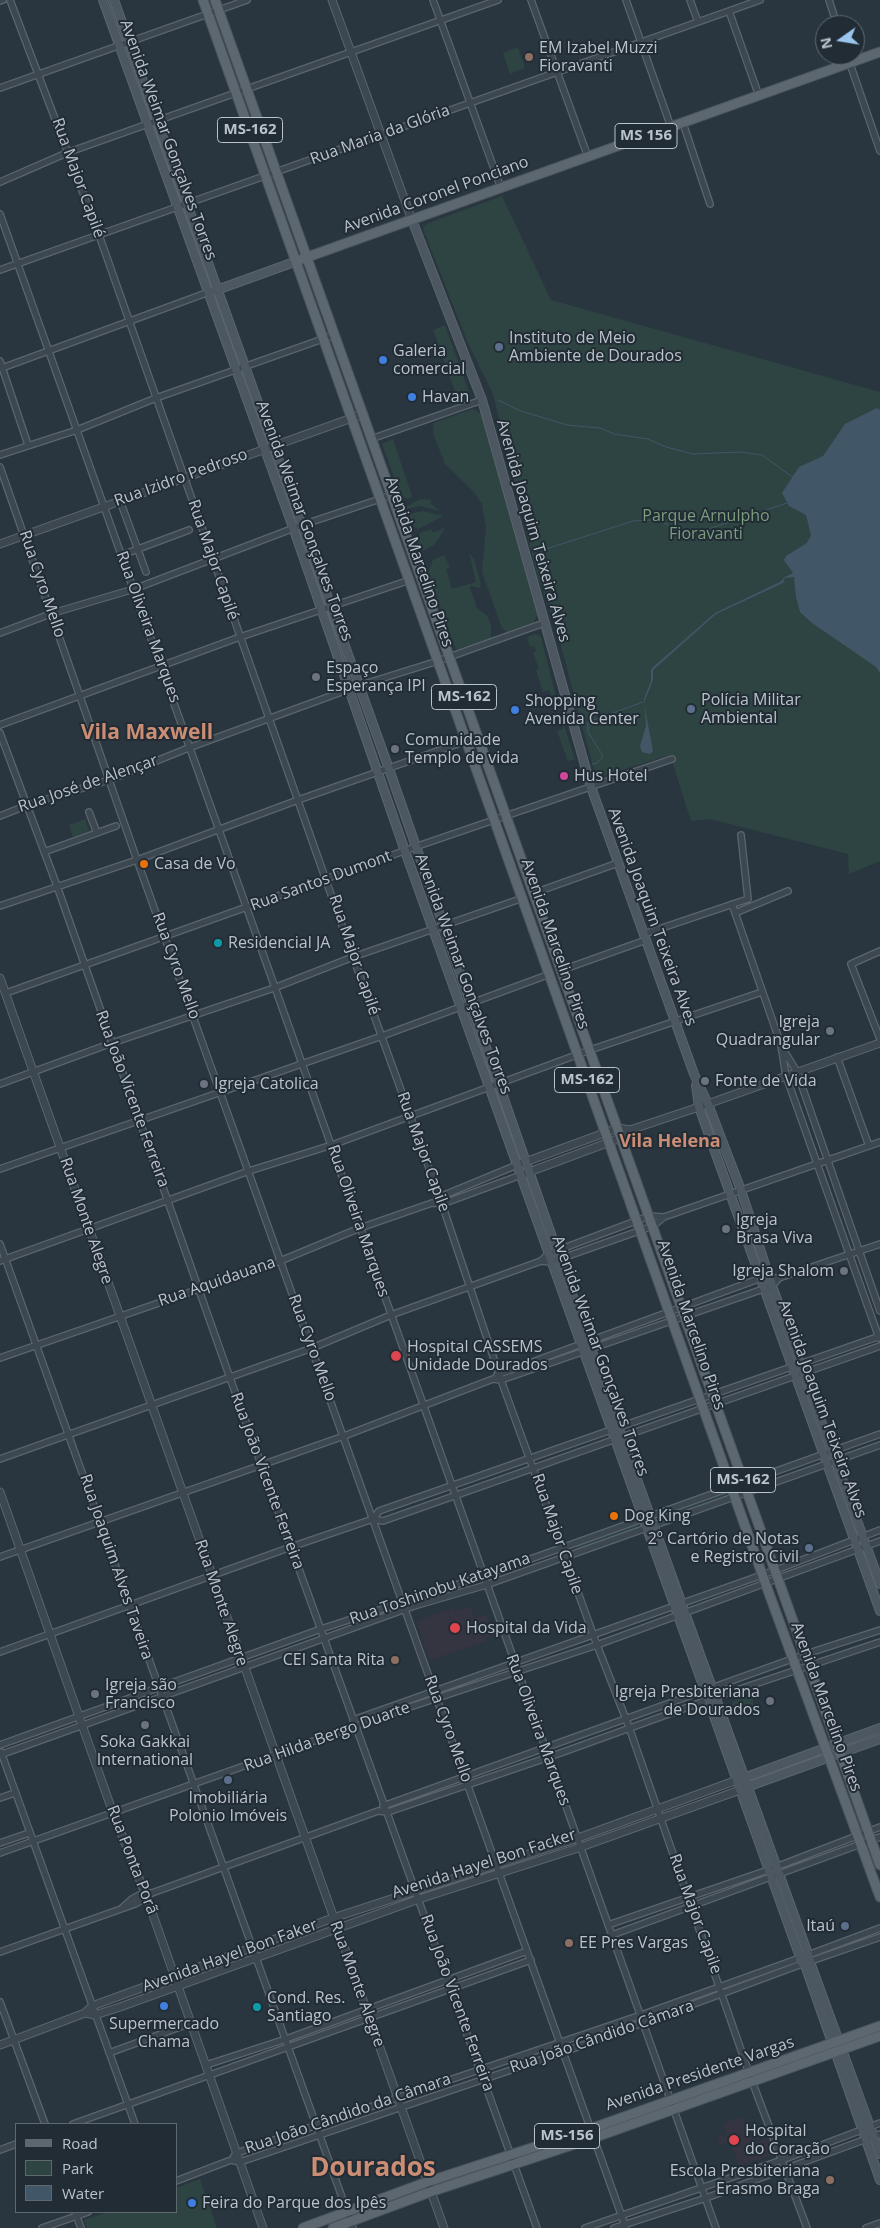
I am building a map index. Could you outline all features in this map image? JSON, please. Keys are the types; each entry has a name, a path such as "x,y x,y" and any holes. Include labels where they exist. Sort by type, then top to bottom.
{"main road":[{"name":"Avenida Weimar Gonçalves Torres","path":"103,0 158,121 186,204 219,289 264,449 548,1254 555,1260"},
{"name":"Avenida Weimar Gonçalves Torres","path":"114,0 124,44 177,208 240,369 273,446 302,526 526,1162 556,1250 555,1260 618,1439 651,1525 678,1605 678,1616 704,1691 770,1874 806,1959"},
{"name":"Avenida Marcelino Pires","path":"203,0 466,741 496,820 766,1585 798,1668 828,1758 880,1897"},
{"name":"Avenida Marcelino Pires","path":"216,0 371,439 806,1654 836,1744 873,1836 880,1865"},
{"name":"Avenida Coronel Ponciano","path":"865,55 880,52"},
{"name":"Avenida Coronel Ponciano","path":"209,292 759,96 834,65"},
{"name":"Avenida Joaquim Teixeira Alves","path":"412,220 482,400 591,787 694,1074 708,1104 741,1190 792,1368 880,1611"},
{"path":"410,580 421,576"},
{"path":"523,898 534,894"},
{"path":"550,974 562,970"},
{"name":"Avenida Joaquim Teixeira Alves","path":"694,1074 700,1107 731,1194 765,1277"},
{"name":"Avenida Joaquim Teixeira Alves","path":"768,1287 801,1365 880,1584"},
{"name":"Avenida Weimar Gonçalves Torres","path":"678,1605 687,1613 780,1875 862,2130 873,2136"},
{"path":"736,1780 880,1728"},
{"name":"Avenida Hayel Bon Facker","path":"740,1790 880,1739"},
{"name":"Avenida Presidente Vargas","path":"333,2228 352,2225 490,2166 592,2133 880,2031"},
{"name":"Avenida Weimar Gonçalves Torres","path":"836,2046 880,2154"},
{"name":"Avenida Weimar Gonçalves Torres","path":"873,2136 880,2180"},
{"name":"Avenida Presidente Vargas","path":"302,2228 427,2182 490,2166"}],"street":[{"name":"Rua Major Capilé","path":"10,0 99,235 382,1036"},
{"path":"0,88 247,0"},
{"name":"Avenida Joaquim Teixeira Alves","path":"332,0 412,220"},
{"path":"433,0 501,188"},
{"path":"0,182 69,152 498,0"},
{"path":"531,0 588,157"},
{"path":"626,0 671,127"},
{"path":"690,0 698,22"},
{"name":"Rua Maria da Glória","path":"0,270 760,0"},
{"path":"829,0 834,15"},
{"path":"729,11 759,96"},
{"path":"851,65 880,151"},
{"path":"683,123 710,204"},
{"name":"Rua Oliveira Marques","path":"0,214 716,2228"},
{"name":"Avenida Coronel Ponciano","path":"2,368 49,352 128,320 209,292"},
{"path":"0,455 28,444 77,430 156,398 334,335"},
{"path":"0,361 28,444"},
{"path":"371,439 482,400"},
{"name":"Rua Izidro Pedroso","path":"0,544 363,414"},
{"name":"Rua Cyro Mello","path":"0,467 53,613 137,860 626,2226"},
{"path":"0,633 53,613 134,589 213,558 392,495"},
{"path":"122,506 146,572"},
{"path":"122,555 189,530"},
{"path":"0,724 240,637 410,580"},
{"name":"Rua José de Alençar","path":"0,816 28,805 109,780 191,747 349,689 438,661 544,623"},
{"name":"Rua João Vicente Ferreira","path":"0,733 57,886 290,1547 452,1988 537,2228"},
{"path":"0,906 137,860 298,800 466,741"},
{"name":"Rua Santos Dumont","path":"3,994 327,878 507,817 672,758"},
{"path":"89,812 97,832"},
{"path":"44,852 116,826"},
{"path":"562,970 748,898 741,835"},
{"path":"534,894 618,863"},
{"path":"735,913 788,891"},
{"path":"0,1084 112,1042 274,988 433,928 523,898"},
{"path":"0,1652 290,1547 373,1520 383,1521 618,1439 792,1368 880,1338 786,1076 781,1046 732,904"},
{"path":"880,951 851,964 880,1041"},
{"path":"0,1169 382,1036 550,974"},
{"name":"Rua Monte Alegre","path":"0,978 3,994 91,1230 240,1658 399,2097 430,2192 444,2228"},
{"path":"3,1260 91,1230 249,1171 332,1145 578,1054 762,992"},
{"name":"Rua Major Capile","path":"382,1036 442,1204 501,1380 534,1467 597,1646 630,1727 751,2076 807,2228"},
{"name":"Rua Aquidauana","path":"432,1203 439,1196 517,1165 606,1133 620,1133 700,1107 880,1041"},
{"path":"781,1046 796,1072 880,1311"},
{"path":"837,1057 869,1146"},
{"name":"Rua Aquidauana","path":"0,1358 280,1261 360,1228 432,1203 442,1204 610,1142 620,1133"},
{"path":"0,1459 312,1348 391,1315 470,1286 541,1261 555,1260 653,1226 664,1217 827,1158 880,1142"},
{"path":"566,1148 569,1157"},
{"path":"541,1261 548,1254 556,1250 649,1216 664,1217"},
{"name":"Rua Joaquim Alves Taveira","path":"0,1244 3,1260 70,1435 158,1688 193,1785 225,1865 352,2225"},
{"path":"494,1379 499,1373 584,1341 627,1326 768,1287 779,1278 880,1244"},
{"path":"683,1311 765,1277 779,1278"},
{"path":"0,1557 183,1491 344,1436 494,1379 501,1380 630,1335 671,1315"},
{"path":"627,1326 630,1335"},
{"path":"714,1400 804,1374 880,1346"},
{"path":"373,1520 379,1511 530,1458 703,1404"},
{"name":"Rua Toshinobu Katayama","path":"0,1751 79,1716 240,1658 402,1601 483,1576 647,1515 880,1434"},
{"name":"Rua Toshinobu Katayama","path":"0,1751 162,1697 405,1609 486,1585 565,1558 651,1525 880,1445"},
{"name":"Rua Ponta Porã","path":"0,1492 113,1812 148,1894 174,1976 263,2228"},
{"name":"Rua Hilda Bergo Duarte","path":"353,1720 514,1661 763,1575 880,1530"},
{"name":"Rua Hilda Bergo Duarte","path":"0,1853 436,1698 517,1670 597,1646 766,1585 880,1541"},
{"path":"378,1811 384,1804 806,1654 880,1630"},
{"path":"0,1952 122,1908 132,1899 378,1811 388,1812 549,1757 809,1664 880,1642"},
{"path":"768,1668 771,1678"},
{"path":"0,1751 135,2123"},
{"name":"Avenida Hayel Bon Faker","path":"92,2006 254,1949 333,1918 578,1838 736,1780"},
{"name":"Avenida Hayel Bon Facker","path":"95,2015 419,1899 581,1847 740,1790"},
{"path":"0,1798 15,1793"},
{"path":"612,1935 692,1907 770,1874 777,1867 873,1836 880,1828"},
{"path":"0,1844 29,1833"},
{"path":"608,1925 689,1897 770,1874 780,1875 859,1840 873,1836"},
{"name":"Rua João Cândido Câmara","path":"240,2162 644,2023 723,1994 880,1928"},
{"name":"Rua João Cândido Câmara","path":"806,1959 880,1938"},
{"path":"206,2065 286,2039 527,1951"},
{"name":"Rua João Cândido da Câmara","path":"236,2153 641,2015 720,1986 806,1959"},
{"path":"76,2123 530,1960"},
{"path":"0,2002 45,2123"},
{"path":"0,2045 86,2013 92,2006"},
{"path":"86,2013 95,2015"},
{"path":"109,2053 192,2023"},
{"path":"585,2228 702,2189 880,2123"},
{"path":"614,2228 626,2226 786,2170 873,2136"},
{"path":"0,2150 15,2144"},
{"path":"231,2160 236,2153"},
{"path":"178,2180 231,2160 240,2162"},
{"path":"42,2228 76,2214 81,2228"},
{"path":"866,2228 880,2223"}],"shaded area":[{"name":"Hospital da Vida","path":"470,1606 475,1618 486,1614 494,1635 485,1638 486,1641 430,1660 416,1621 453,1608 455,1612"},
{"name":"Hospital do Coração","path":"743,2117 752,2144 771,2137 777,2154 739,2166 730,2142 720,2145 717,2137 727,2134 723,2123"}],"green space":[{"path":"518,47 525,68 510,74 503,53"},
{"name":"Parque Arnulpho Fioravanti","path":"502,196 551,300 880,392 880,861 849,874 848,854 710,819 691,821 670,755 596,778 554,619 538,578 493,394 468,343 423,229 426,224"},
{"path":"445,325 471,398 450,407 459,402 433,330"},
{"path":"473,409 481,414 538,615 533,623 507,632 502,628 482,572 486,528 482,504 473,491 445,464 433,433 434,423"},
{"path":"393,439 412,496 409,499 401,497 382,444"},
{"path":"421,499 432,500 430,503 440,511 420,506 407,509 407,506"},
{"path":"423,511 443,516 418,529 414,527 409,514"},
{"path":"446,527 434,545 422,551 417,538 420,533 431,529 433,533"},
{"path":"469,552 474,559 481,584 480,588 471,586 470,588 477,608 487,616 491,625 491,636 490,639 456,650 428,572 433,560 444,555 450,568 446,569 452,589 476,582"},
{"path":"536,634 541,637 558,704 555,705 549,690 543,692 536,670 539,669 533,653 536,651 534,646 530,647 527,637"},
{"path":"560,713 575,759 568,761 557,731 563,729 558,714"},
{"path":"85,819 89,831 73,837 69,825"},
{"path":"440,932 442,932 466,999 464,1000 462,999"},
{"path":"731,1490 733,1496 676,1513 675,1510"},
{"path":"637,1523 639,1528 580,1551 575,1546"},
{"path":"751,1695 755,1708 736,1714 732,1702"},
{"path":"200,2179 217,2228 87,2228 84,2220 105,2213 178,2213 178,2187"}],"water":[{"path":"877,408 880,410 880,673 876,667 812,623 800,612 794,577 785,578 783,583 716,614 653,670 653,680 644,702 651,681 651,669 715,613 780,582 785,577 793,573 784,560 786,556 807,543 811,535 806,515 789,506 782,493 799,467 823,456 845,424"},
{"path":"644,706 653,751 650,754 642,752 640,746 646,726"}],"waterway":[{"path":"498,400 521,411 567,425 600,428 614,434 648,439 666,447 693,454 740,452 762,455 794,478"},
{"path":"546,549 633,521 652,520 667,524 681,538 787,503"},
{"path":"592,764 597,763 603,756 588,732 588,722 643,702"}],"place":[{"name":"EM Izabel Muzzi Fioravanti","path":"529,57"},
{"name":"Instituto de Meio Ambiente de Dourados","path":"499,347"},
{"name":"Galeria comercial","path":"383,360"},
{"name":"Havan","path":"412,397"},
{"name":"Espaço Esperança IPI","path":"316,677"},
{"name":"Polícia Militar Ambiental","path":"691,709"},
{"name":"Shopping Avenida Center","path":"515,710"},
{"name":"Comunidade Templo de vida","path":"395,749"},
{"name":"Hus Hotel","path":"564,776"},
{"name":"Casa de Vo","path":"144,864"},
{"name":"Residencial JA","path":"218,943"},
{"name":"Igreja Quadrangular","path":"830,1031"},
{"name":"Fonte de Vida","path":"705,1081"},
{"name":"Igreja Catolica","path":"204,1084"},
{"name":"Igreja Brasa Viva","path":"726,1229"},
{"name":"Igreja Shalom","path":"844,1271"},
{"name":"Hospital CASSEMS Unidade Dourados","path":"396,1356"},
{"name":"Dog King","path":"614,1516"},
{"name":"2º Cartório de Notas e Registro Civil","path":"809,1548"},
{"name":"Hospital da Vida","path":"455,1628"},
{"name":"CEI Santa Rita","path":"395,1660"},
{"name":"Igreja são Francisco","path":"95,1694"},
{"name":"Igreja Presbiteriana de Dourados","path":"770,1701"},
{"name":"Soka Gakkai International","path":"145,1725"},
{"name":"Imobiliária Polonio Imóveis","path":"228,1780"},
{"name":"Itaú","path":"845,1926"},
{"name":"EE Pres Vargas","path":"569,1943"},
{"name":"Supermercado Chama","path":"164,2006"},
{"name":"Cond. Res. Santiago","path":"257,2007"},
{"name":"Hospital do Coração","path":"734,2140"},
{"name":"Escola Presbiteriana Erasmo Braga","path":"830,2180"},
{"name":"Feira do Parque dos Ipês","path":"192,2203"}],"district":[{"name":"Vila Maxwell","path":"147,733"},
{"name":"Vila Helena","path":"670,1142"},
{"name":"Dourados","path":"373,2169"}]}
